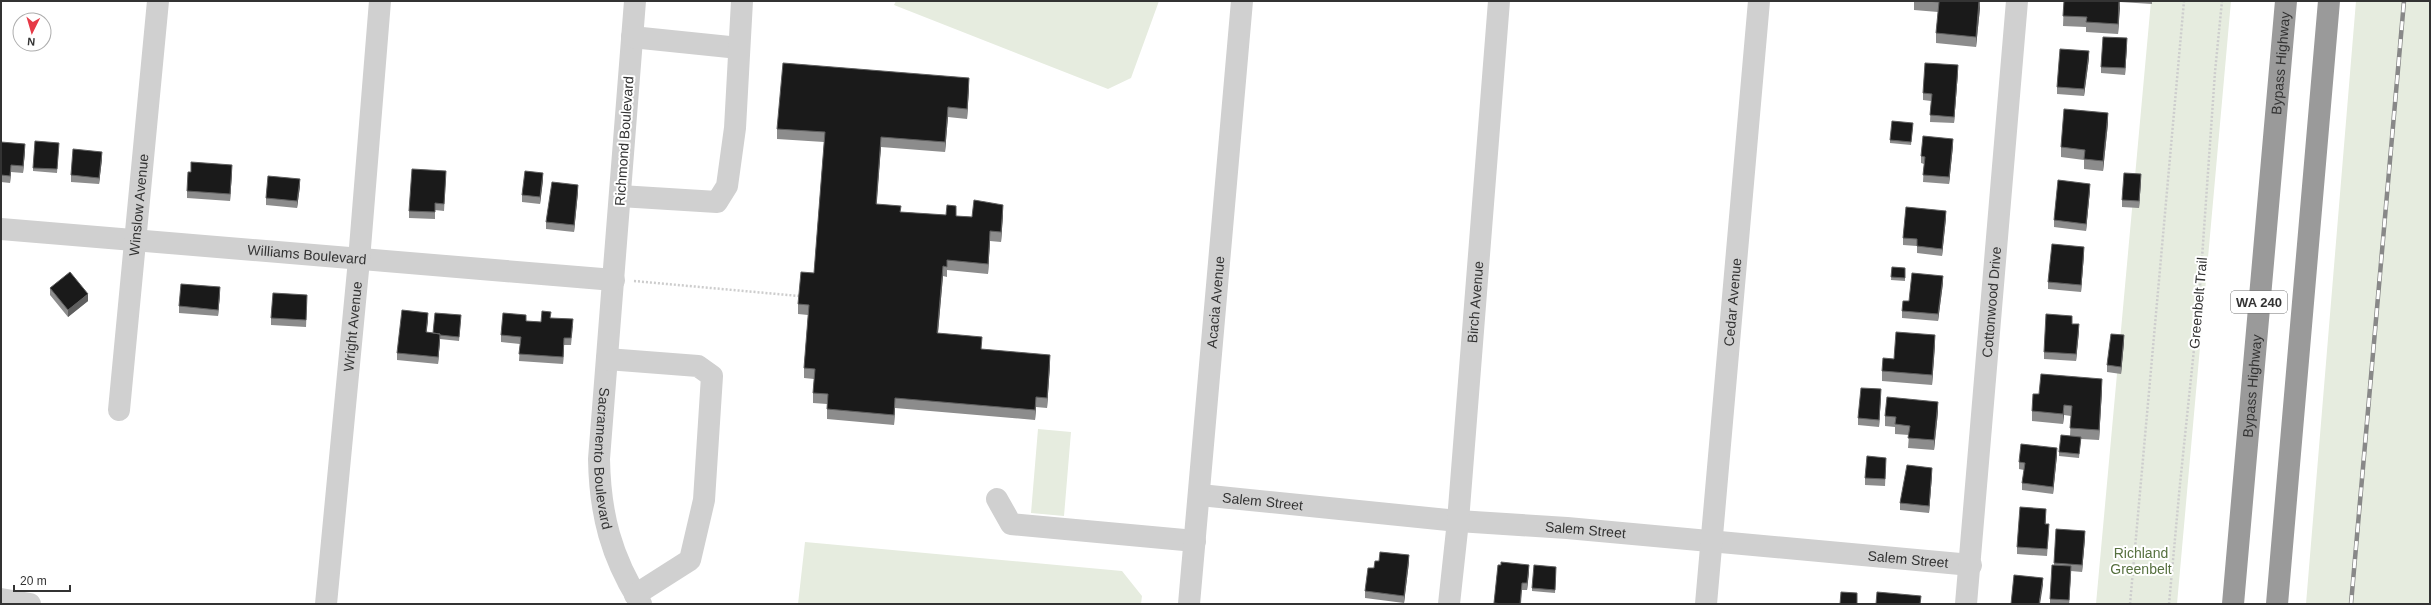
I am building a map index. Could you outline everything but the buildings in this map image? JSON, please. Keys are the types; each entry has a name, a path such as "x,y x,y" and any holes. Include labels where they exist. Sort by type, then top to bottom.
{"highway":[{"name":"Bypass Highway","path":"2232,604 2286,1"},
{"name":"WA 240","path":"2277,604 2329,1"}],"street":[{"name":"Winslow Avenue","path":"119,410 158,1"},
{"name":"Wright Avenue","path":"326,604 359,260 380,1"},
{"name":"Richmond Boulevard","path":"614,280 635,1"},
{"path":"620,196 718,202 727,186 732,150 742,1"},
{"name":"Acacia Avenue","path":"1189,604 1200,495 1242,1"},
{"name":"Birch Avenue","path":"1449,604 1458,521 1498,1"},
{"name":"Cedar Avenue","path":"1706,604 1759,1"},
{"name":"Cottonwood Drive","path":"1966,604 1971,565 2017,1"},
{"path":"632,37 739,48"},
{"name":"Williams Boulevard","path":"1,229 136,239 359,260 614,280"},
{"name":"Sacramento Boulevard","path":"614,280 599,459 601,504 606,528 619,566 638,599"},
{"path":"607,359 698,366 712,376 704,500 690,560 638,599"},
{"name":"Salem Street","path":"1200,495 1458,521 1712,541 1971,565"},
{"path":"997,499 1011,524 1195,541"},
{"path":"1,599 30,604"}],"path":[{"path":"2130,604 2184,1"},
{"name":"Greenbelt Trail","path":"2169,604 2199,301 2215,72 2222,1"},
{"path":"614,280 799,296"}],"green space":[{"path":"896,1 1159,1 1131,78 1108,89 894,5"},
{"name":"Richland Greenbelt","path":"2151,1 2231,1 2177,604 2096,604"},
{"path":"2356,1 2430,1 2430,604 2306,604"},
{"path":"1038,429 1071,432 1064,516 1031,513"},
{"path":"805,542 1122,571 1142,596 1141,604 798,604"}],"railway":[{"path":"2351,604 2404,1"}]}
